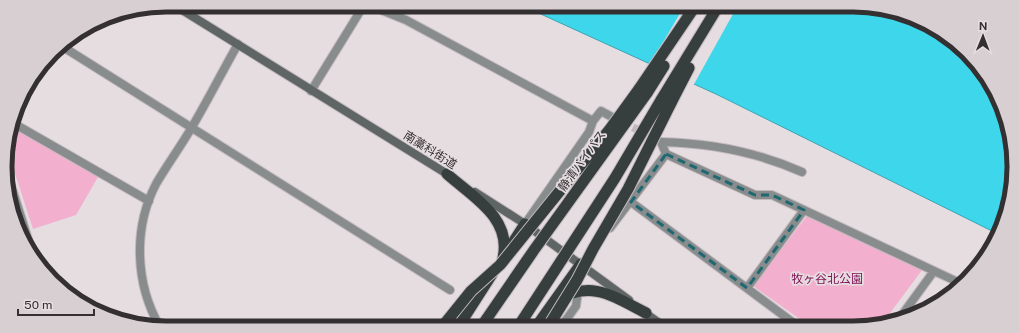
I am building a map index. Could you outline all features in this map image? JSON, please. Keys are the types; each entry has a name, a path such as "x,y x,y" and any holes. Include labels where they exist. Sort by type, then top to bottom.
{"highway":[{"path":"447,321 471,291 500,265 610,129 692,12"},
{"name":"静清バイパス","path":"485,321 534,250 647,93 673,51 693,12"},
{"path":"522,321 615,178 715,12"},
{"path":"552,321 577,280 628,189 715,12"},
{"path":"446,174 489,211 497,221 503,232 505,241 503,258"},
{"path":"462,321 525,224"},
{"path":"540,321 581,264"},
{"path":"555,301 566,294 578,291 600,291 646,313"}],"main road":[{"name":"南藁科街道","path":"185,12 525,224 657,321"}],"street":[{"path":"311,91 360,12"},
{"path":"386,12 406,20 593,121"},
{"path":"157,321 147,299 140,264 142,232 149,201 156,184 192,127 238,44"},
{"path":"66,49 192,127 450,290"},
{"path":"525,224 589,132 593,121 601,111 612,117"},
{"path":"17,126 149,201"},
{"path":"802,172 751,155 705,144 661,142 666,154 755,195 772,195 956,281"},
{"path":"581,264 631,202 666,154"},
{"path":"631,202 791,321"},
{"path":"747,288 804,210"},
{"path":"906,311 934,272"},
{"path":"565,321 576,306 578,291"}],"highlighted area":[{"path":"666,154 755,195 772,195 804,210 747,288 631,202"}],"green space":[{"path":"17,129 98,177 76,215 33,229 12,164 13,146"},
{"name":"牧ヶ谷北公園","path":"807,216 922,270 887,317 863,321 803,321 753,286"}],"water":[{"path":"536,12 863,12 892,17 921,28 947,44 962,57 975,72 986,89 999,117 1006,146 1007,177 1002,206 993,231 718,95"}],"pier":[{"path":"681,12 734,12 693,86 649,66"}],"tunnel":[{"path":"622,122 658,140"}]}
